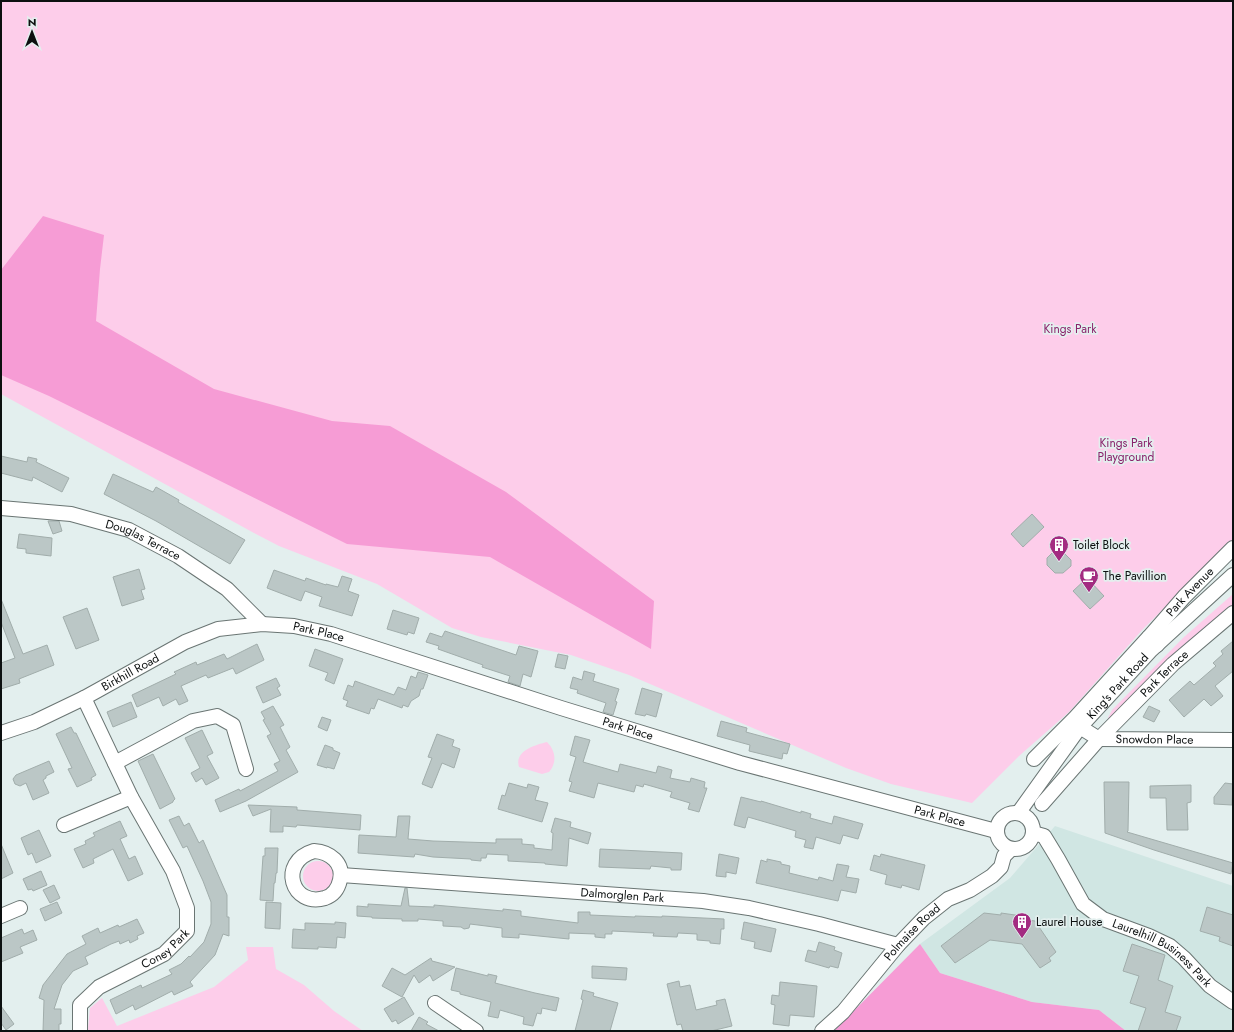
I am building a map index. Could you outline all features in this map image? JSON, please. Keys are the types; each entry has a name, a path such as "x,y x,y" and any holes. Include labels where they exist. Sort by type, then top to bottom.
{"street":[{"name":"Douglas Terrace","path":"1,508 71,514 129,530 178,556 227,589 262,624"},
{"name":"Park Avenue","path":"1034,759 1153,641 1184,597 1233,548"},
{"name":"King's Park Road","path":"1019,812 1080,727 1153,641 1233,575"},
{"name":"Park Terrace","path":"1042,804 1100,739 1173,664 1233,613"},
{"name":"Birkhill Road","path":"1,733 34,722 84,698 185,642 218,629 262,624"},
{"name":"Park Place","path":"262,624 294,626 331,634 561,708 740,762 996,831"},
{"name":"Coney Park","path":"80,1031 80,1006 99,987 164,954 187,931 187,908 173,871 131,797 84,698"},
{"path":"115,763 193,721 217,716 233,726 246,769"},
{"name":"Snowdon Place","path":"1080,727 1100,739 1233,740"},
{"path":"64,825 131,797"},
{"path":"1011,812 1019,812 1027,817 1031,822 1033,833 1031,840 1027,844 1018,849 1011,849 1001,843 997,837 996,831 997,825 1002,817 1011,812"},
{"name":"Laurelhill Business Park","path":"1033,833 1044,836 1083,904 1103,919 1149,936 1170,946 1184,958 1210,986 1233,1002"},
{"name":"Polmaise Road","path":"822,1031 844,1012 898,945 924,918 948,899 970,890 992,876 1001,867 1004,856 1011,849"},
{"name":"Dalmorglen Park","path":"341,875 703,901 749,908 819,924 898,945"},
{"path":"1,916 20,908"},
{"path":"435,1003 476,1031"}],"shaded area":[{"path":"43,216 104,235 96,321 214,389 332,421 390,426 506,492 654,601 651,649 490,557 347,544 49,396 1,375 1,270"},
{"path":"1055,826 1233,886 1233,1031 1126,1031 1099,1010 1032,1002 940,973 920,944 1010,878"},
{"path":"920,944 940,973 1032,1002 1099,1010 1126,1031 834,1031"}],"green space":[{"path":"1,1 1233,1 1233,540 1143,629 1069,712 1019,756 972,803 891,784 846,768 629,675 571,655 481,637 452,628 377,584 279,546 1,394"},
{"path":"1233,594 1233,613 1110,724 1108,718 1112,710 1184,637"},
{"path":"547,742 554,753 553,765 549,772 542,774 519,767 518,761 522,753 532,747"},
{"path":"318,861 328,866 333,876 328,886 318,891 308,886 303,876 308,866"},
{"path":"246,947 273,947 276,969 304,985 334,1011 363,1031 89,1031 90,1008 102,998 117,1026 214,987 248,960"}],"building":[{"path":"1,456 27,462 28,457 37,459 36,462 69,478 62,492 33,477 32,481 1,473"},
{"path":"113,474 153,492 156,487 179,500 178,502 245,540 230,564 156,521 104,494"},
{"path":"1032,514 1044,527 1023,547 1011,534"},
{"path":"48,521 59,521 62,531 53,534"},
{"path":"19,534 52,538 51,556 26,553 26,549 17,548"},
{"name":"Toilet Block","path":"1060,549 1071,560 1071,566 1063,573 1055,573 1047,565 1047,558 1054,551"},
{"path":"139,569 145,589 141,590 144,599 122,606 113,577"},
{"path":"274,570 305,581 306,578 326,585 338,587 342,576 352,579 348,591 359,595 352,616 319,606 322,597 305,591 301,601 267,588"},
{"name":"The Pavillion","path":"1087,578 1104,596 1090,609 1073,591"},
{"path":"1,599 23,654 47,645 54,665 19,679 20,683 1,689 1,663 15,658 1,622"},
{"path":"87,608 99,640 76,649 63,617"},
{"path":"393,610 419,618 414,634 408,632 407,635 387,629"},
{"path":"445,631 516,655 519,646 538,651 531,677 523,674 520,686 508,682 510,676 482,667 483,665 438,649 439,646 426,642 430,633 442,637"},
{"path":"1233,641 1233,671 1215,686 1223,696 1211,706 1204,699 1184,717 1169,700 1190,681 1194,685 1216,666 1213,663 1223,654 1221,651"},
{"path":"257,644 264,660 236,674 233,668 208,678 206,675 181,686 188,701 179,705 176,699 163,706 159,697 137,707 132,695 176,674 174,672 196,662 197,665 224,654 227,659"},
{"path":"315,649 343,659 334,684 325,680 328,673 309,666"},
{"path":"558,654 568,656 565,669 555,667"},
{"path":"584,671 595,674 593,681 619,689 613,715 603,712 606,703 577,693 578,690 570,688 573,677 582,680"},
{"path":"418,672 428,675 419,696 411,701 408,707 403,705 402,708 378,699 374,709 371,708 369,714 346,706 348,701 343,699 348,685 353,687 355,681 394,695 398,687 406,690 411,676 416,678"},
{"path":"276,678 280,686 277,688 281,695 263,703 256,687"},
{"path":"642,688 662,694 656,717 646,714 645,716 635,714"},
{"path":"131,702 137,717 113,727 107,712"},
{"path":"273,706 284,725 280,727 290,747 286,750 298,772 246,801 220,812 215,800 239,789 240,791 278,771 274,764 280,761 267,736 271,734 263,720 265,719 261,712"},
{"path":"1149,706 1160,711 1154,722 1143,717"},
{"path":"322,717 331,720 327,731 318,727"},
{"path":"721,721 747,728 746,732 790,744 787,754 783,753 782,759 749,751 750,745 717,736"},
{"path":"71,727 74,733 76,733 96,775 91,778 92,780 77,787 68,769 72,768 56,734"},
{"path":"202,730 213,753 207,756 219,778 206,785 202,778 196,782 191,773 200,768 185,738"},
{"path":"437,734 454,740 452,746 460,749 454,768 442,763 432,788 422,784 432,758 428,757"},
{"path":"575,736 590,740 583,762 618,772 620,764 656,773 658,766 672,770 670,778 690,782 691,778 705,782 704,788 707,788 699,812 688,809 690,803 670,797 672,792 644,784 643,787 636,785 634,792 598,783 594,798 569,791 572,782 569,781 576,757 570,755"},
{"path":"325,745 340,753 334,769 317,765"},
{"path":"153,754 175,799 173,802 160,809 138,761"},
{"path":"49,761 54,772 46,776 43,780 49,793 33,800 26,783 20,786 15,784 13,779 16,775"},
{"path":"1104,782 1129,782 1127,832 1233,863 1231,874 1105,833"},
{"path":"509,783 527,788 528,784 539,787 535,800 548,803 542,822 498,809 502,795 505,796"},
{"path":"1225,783 1233,784 1232,805 1214,804 1214,797"},
{"path":"1191,785 1191,802 1187,803 1188,830 1167,830 1166,798 1150,798 1150,786"},
{"path":"741,797 761,801 801,813 801,811 811,814 810,818 832,824 834,816 863,824 858,839 843,835 840,844 816,837 813,849 804,847 806,840 795,837 796,831 748,817 745,828 734,825"},
{"path":"248,805 297,807 297,810 361,815 360,830 297,825 296,827 283,826 283,832 270,832 271,809 253,816"},
{"path":"179,816 184,826 189,823 199,843 203,840 227,895 229,936 223,934 215,955 190,982 193,986 174,995 172,991 135,1010 133,1005 116,1014 110,1000 141,985 142,988 172,974 169,970 181,964 189,956 190,957 204,942 211,924 211,902 203,881 187,846 183,848 169,820"},
{"path":"398,816 410,816 408,839 496,843 496,839 522,839 522,844 534,845 534,848 552,850 553,833 551,832 555,818 571,822 570,827 591,833 588,844 569,838 567,866 508,861 508,855 487,854 486,858 481,858 481,861 415,854 414,857 358,853 359,835 396,837"},
{"path":"120,821 127,836 120,839 129,859 135,856 143,874 128,881 113,849 93,859 94,863 83,868 74,849 86,844 85,841 95,836 93,833"},
{"path":"39,830 51,856 36,863 32,853 28,855 21,838"},
{"path":"1,844 13,873 1,879"},
{"path":"265,848 278,848 277,873 274,883 273,901 260,900 263,856 265,856"},
{"path":"600,849 682,853 681,870 671,870 671,868 651,866 650,869 599,867"},
{"path":"719,854 739,858 736,874 726,872 726,877 716,876"},
{"path":"881,854 925,865 919,890 902,885 901,888 885,884 887,875 870,870 874,855 880,857"},
{"path":"767,859 781,862 781,864 790,866 789,873 818,880 819,877 833,881 837,864 849,866 846,877 859,879 856,893 841,890 838,901 756,883 761,860 767,862"},
{"path":"41,871 47,885 33,891 32,889 28,890 23,879"},
{"path":"54,885 60,898 50,903 43,890"},
{"path":"405,888 407,888 409,906 434,907 434,905 503,911 503,909 521,911 521,916 578,923 578,912 590,912 590,915 724,919 724,929 721,929 720,944 710,943 710,941 697,940 697,934 678,933 677,937 653,936 654,933 612,931 612,934 605,934 605,938 595,937 595,934 569,933 569,939 519,934 519,938 502,937 502,928 470,924 469,928 464,929 461,927 443,926 443,921 418,919 418,921 402,921 402,919 357,916 357,906 368,907 368,904 401,906"},
{"path":"57,902 62,913 45,921 40,909"},
{"path":"266,902 281,903 280,929 265,928"},
{"path":"1207,907 1233,915 1233,946 1219,941 1220,937 1200,931"},
{"name":"Laurel House","path":"984,913 1001,915 1001,913 1022,916 1021,919 1035,921 1056,952 1049,958 1051,961 1040,968 1022,944 990,940 955,963 941,946"},
{"path":"137,919 144,933 137,936 138,939 130,943 129,940 120,944 119,941 111,944 85,957 88,964 73,971 62,985 54,1009 61,1009 61,1024 59,1024 59,1031 43,1031 44,1000 39,998 43,985 67,954 86,944 82,936 98,928 100,933"},
{"path":"335,922 346,923 345,938 337,937 336,948 292,948 293,929 305,930 305,923 335,924"},
{"path":"744,922 776,929 771,952 754,948 755,942 741,939"},
{"path":"22,929 24,934 33,930 37,940 20,947 23,953 1,962 1,938"},
{"path":"819,942 835,947 834,950 842,953 838,968 830,966 829,968 805,961 808,950 816,952"},
{"path":"1132,944 1165,955 1158,980 1173,986 1165,1012 1181,1017 1176,1031 1138,1031 1146,1008 1130,1003 1139,976 1123,971"},
{"path":"431,958 432,961 455,967 433,981 430,975 419,983 414,975 402,997 382,986 392,968 405,975"},
{"path":"592,966 627,968 626,980 592,978"},
{"path":"456,968 488,976 488,974 497,976 495,983 559,998 556,1011 542,1008 541,1014 537,1013 533,1026 523,1024 524,1017 500,1010 498,1018 488,1016 491,1002 460,994 460,992 451,990"},
{"path":"679,981 680,987 690,985 696,1010 717,1005 716,1001 725,999 732,1026 711,1031 683,1031 681,1024 677,1025 667,984"},
{"path":"780,982 817,986 814,1017 790,1015 789,1026 773,1024 775,1005 771,1004 772,995 779,996"},
{"path":"583,990 594,993 593,996 618,1003 610,1031 575,1031 583,1000 581,999"},
{"path":"404,997 414,1014 398,1024 396,1020 392,1022 384,1009"},
{"path":"1,1006 14,1024 6,1030 1,1023"},
{"path":"419,1017 428,1022 426,1024 439,1031 411,1031"}],"place":[{"name":"Toilet Block","path":"1059,562"},
{"name":"The Pavillion","path":"1089,593"},
{"name":"Laurel House","path":"1022,939"}],"park label":[{"name":"Kings Park","path":"1070,329"},
{"name":"Kings Park Playground","path":"1126,450"}]}
